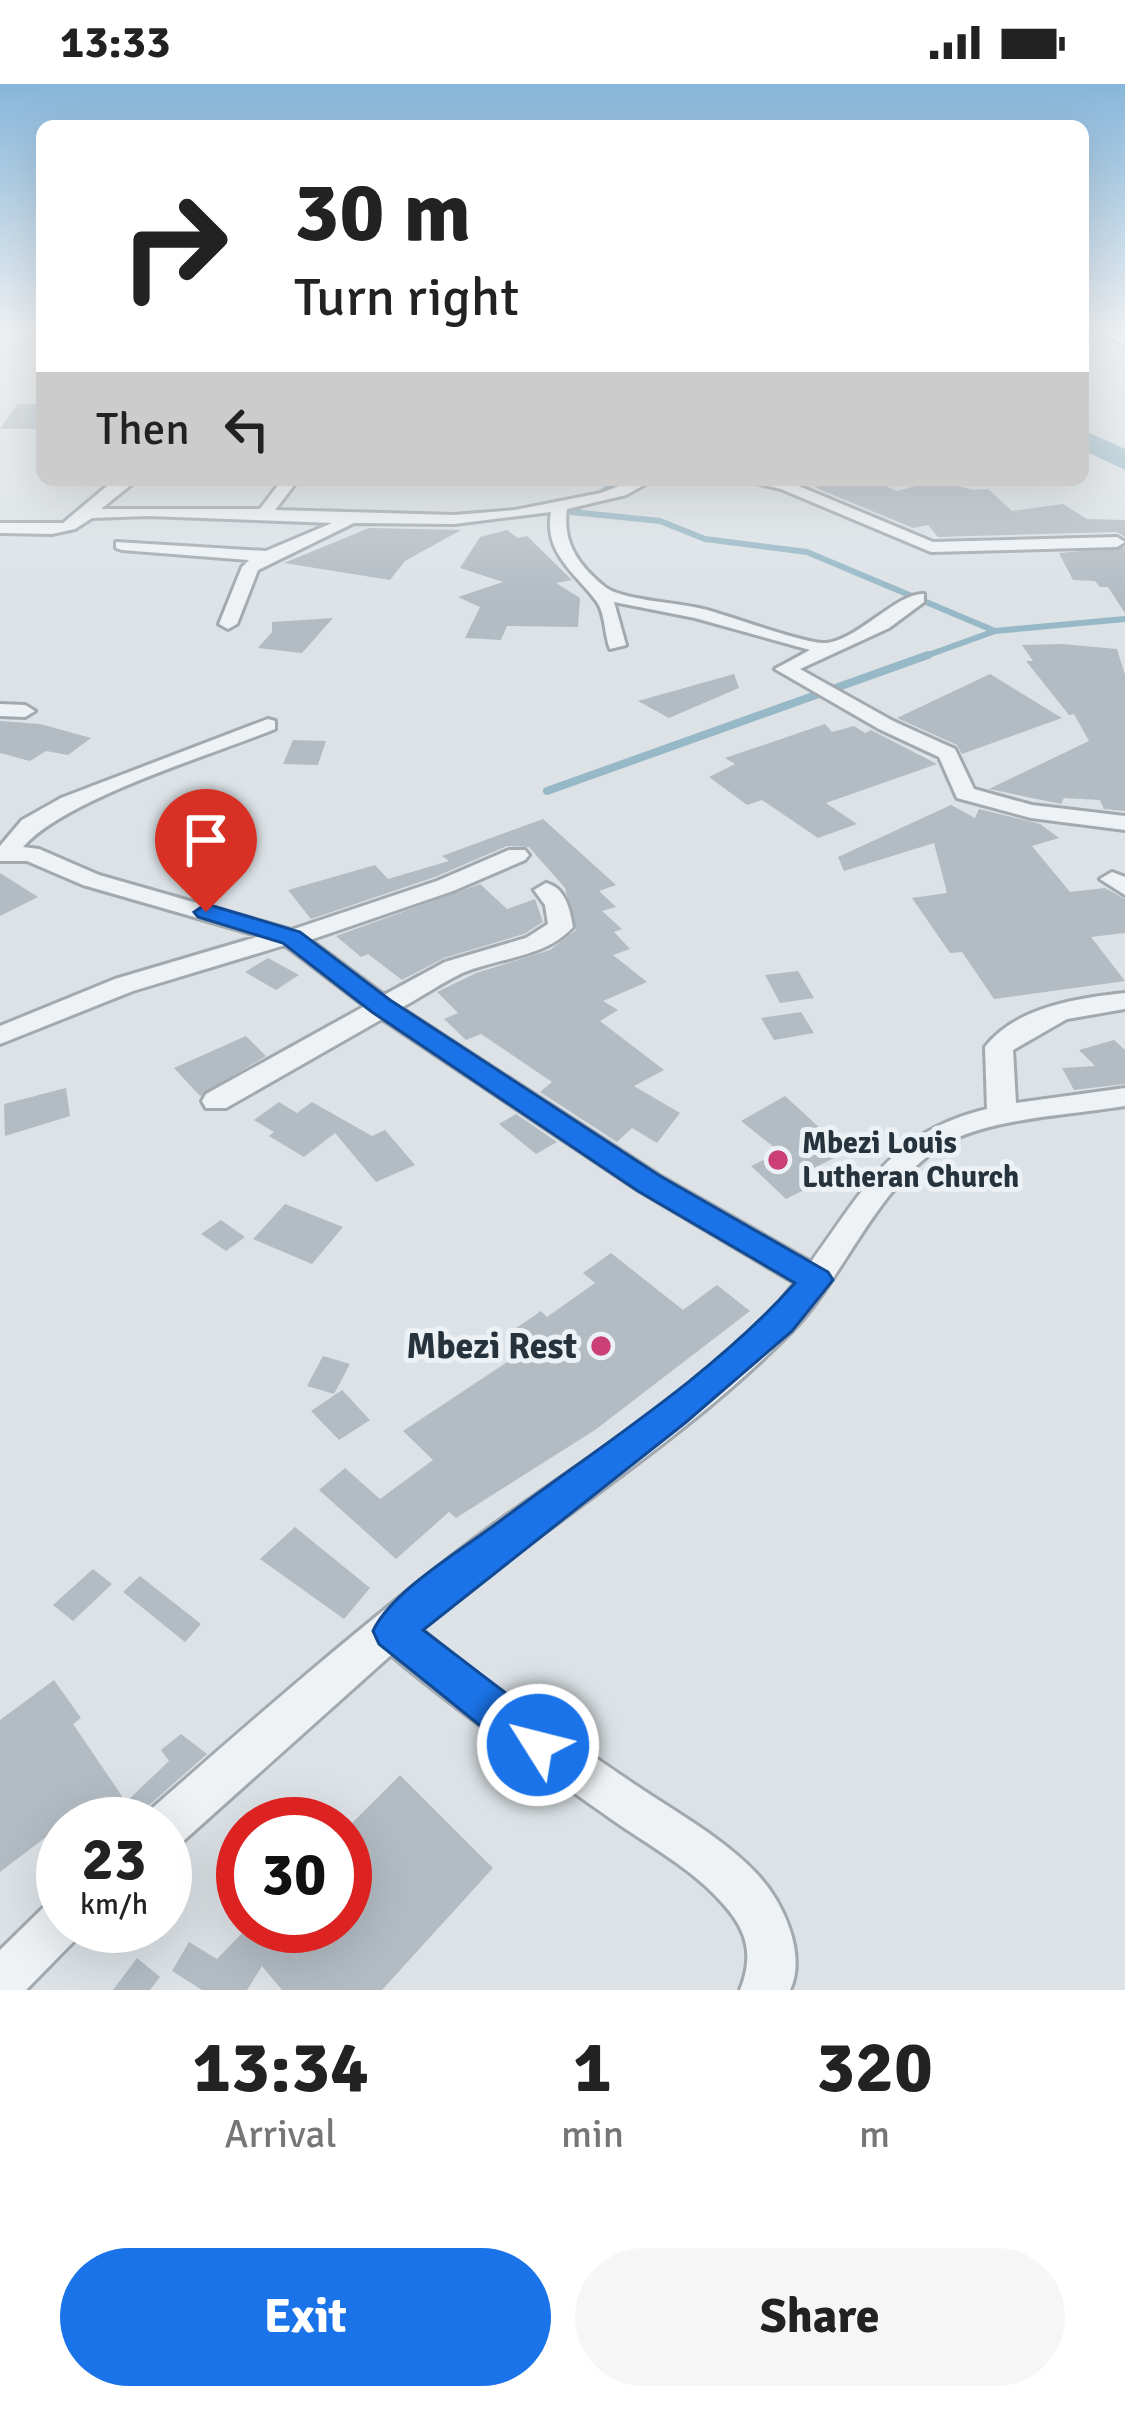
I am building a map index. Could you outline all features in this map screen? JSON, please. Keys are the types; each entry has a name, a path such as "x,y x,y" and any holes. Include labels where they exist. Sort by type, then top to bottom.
{"street":[{"path":"0,528 69,526 112,486"},
{"path":"262,516 285,486"},
{"path":"87,514 139,511 458,520 598,500 632,486"},
{"path":"786,486 931,548 1117,542"},
{"path":"560,507 554,535 558,550 607,603 617,645"},
{"path":"122,545 266,556 292,549 353,518"},
{"path":"228,623 250,567 266,556"},
{"path":"597,593 698,613 823,648"},
{"path":"918,598 883,624 784,669 948,753 965,793 1031,811 1125,823"},
{"path":"0,710 25,711"},
{"path":"3,854 30,825 69,803 268,725"},
{"path":"3,854 32,854 91,880 288,937 381,1006 649,1183 817,1280"},
{"path":"0,1036 124,985 445,886 517,855"},
{"path":"216,1101 454,967 535,943 561,928 557,905 546,890"},
{"path":"1002,1118 999,1047 1021,1026 1125,1001"},
{"path":"192,1803 446,1584 672,1412 781,1322 906,1159 930,1139 956,1127 1125,1097"},
{"path":"393,1631 477,1701 707,1860 743,1891 769,1937 775,1971 764,1990"},
{"path":"0,1983 36,1947"}],"building":[{"path":"5,421 36,421 36,429 0,429"},
{"path":"814,487 988,489 1012,511 1063,504 1087,519 1125,520 1125,537 1117,532 938,537 928,525 913,528"},
{"path":"369,528 461,530 405,561 390,580 284,563"},
{"path":"507,530 518,538 527,536 572,580 556,583 580,598 578,627 507,626 501,640 465,638 480,607 458,597 503,582 460,568 480,537"},
{"path":"1125,547 1125,613 1108,587 1073,580 1059,553"},
{"path":"333,618 302,653 258,648 272,632 272,622"},
{"path":"1022,645 1117,649 1125,675 1125,811 1104,809 1100,800 1064,798 1061,804 989,789 1089,741 1074,714 1069,715 1026,661 1033,661"},
{"path":"734,674 739,688 669,718 638,701"},
{"path":"990,674 1062,718 962,754 957,745 897,718"},
{"path":"0,721 40,724 91,738 68,755 46,751 30,761 0,753"},
{"path":"825,724 832,732 854,726 865,733 871,730 937,764 826,803 857,824 818,838 762,800 747,805 709,777 735,764 725,758"},
{"path":"293,740 326,741 318,765 283,764"},
{"path":"951,805 975,818 979,809 1040,824 1059,838 1032,846 1070,892 1105,888 1125,899 1125,933 1091,937 1125,981 994,999 962,952 950,953 912,898 947,893 934,843 844,871 838,857"},
{"path":"543,819 616,885 599,891 616,907 602,911 622,929 614,932 630,949 613,955 647,982 603,1001 618,1010 600,1021 664,1070 634,1086 680,1113 657,1143 632,1128 617,1142 540,1092 552,1082 481,1034 466,1040 444,1019 458,1013 437,992 476,973 550,950 576,930 565,888 529,847 507,846 435,877 311,919 288,890 375,865 388,879 449,861 442,856"},
{"path":"0,873 38,897 0,916"},
{"path":"480,884 507,909 535,899 543,922 524,934 444,958 402,980 368,954 361,957 336,936"},
{"path":"268,958 299,975 276,990 245,972"},
{"path":"798,971 814,998 780,1003 765,975"},
{"path":"801,1012 814,1033 774,1040 761,1018"},
{"path":"246,1036 266,1056 200,1096 174,1068"},
{"path":"1114,1040 1125,1050 1125,1084 1074,1090 1062,1068 1095,1066 1079,1050"},
{"path":"66,1088 70,1116 5,1136 4,1104"},
{"path":"785,1096 846,1152 808,1171 820,1182 786,1199 751,1166 780,1152 741,1121"},
{"path":"279,1102 297,1113 312,1102 372,1136 385,1130 415,1165 376,1182 335,1133 304,1157 269,1136 274,1132 254,1120"},
{"path":"516,1114 557,1142 536,1154 499,1124"},
{"path":"285,1204 343,1227 312,1264 253,1239"},
{"path":"221,1220 245,1237 226,1251 201,1234"},
{"path":"611,1253 683,1310 717,1285 750,1311 595,1430 456,1518 449,1512 396,1559 319,1490 345,1468 380,1499 433,1460 403,1431 533,1345 515,1329 541,1311 547,1317 595,1283 583,1273"},
{"path":"323,1356 350,1364 334,1394 307,1386"},
{"path":"342,1390 370,1420 339,1440 311,1411"},
{"path":"295,1527 370,1588 344,1619 260,1559"},
{"path":"93,1569 112,1584 73,1621 53,1605"},
{"path":"140,1576 201,1624 185,1642 123,1592"},
{"path":"54,1680 81,1718 73,1724 123,1797 36,1797 36,1845 0,1872 0,1720"},
{"path":"181,1734 207,1754 158,1797 131,1797 169,1761 161,1750"},
{"path":"400,1775 493,1868 382,1990 282,1990 262,1966 247,1990 202,1990 172,1971 183,1953 192,1953 192,1944 217,1959 223,1953 372,1953 372,1803"},
{"path":"137,1958 160,1977 150,1990 113,1990"}],"waterway":[{"path":"1089,441 1125,461"},
{"path":"611,486 572,512 660,521 705,539 807,552 995,631"},
{"path":"995,631 1125,619"},
{"path":"920,658 995,631"},
{"path":"547,791 928,655"}],"place":[{"name":"Mbezi Louis Lutheran Church","path":"778,1160"},
{"name":"Mbezi Rest","path":"601,1346"}],"route":[{"path":"206,912 292,938 381,1006 649,1183 817,1280 781,1322 672,1412 446,1584 393,1631 538,1745"}]}
